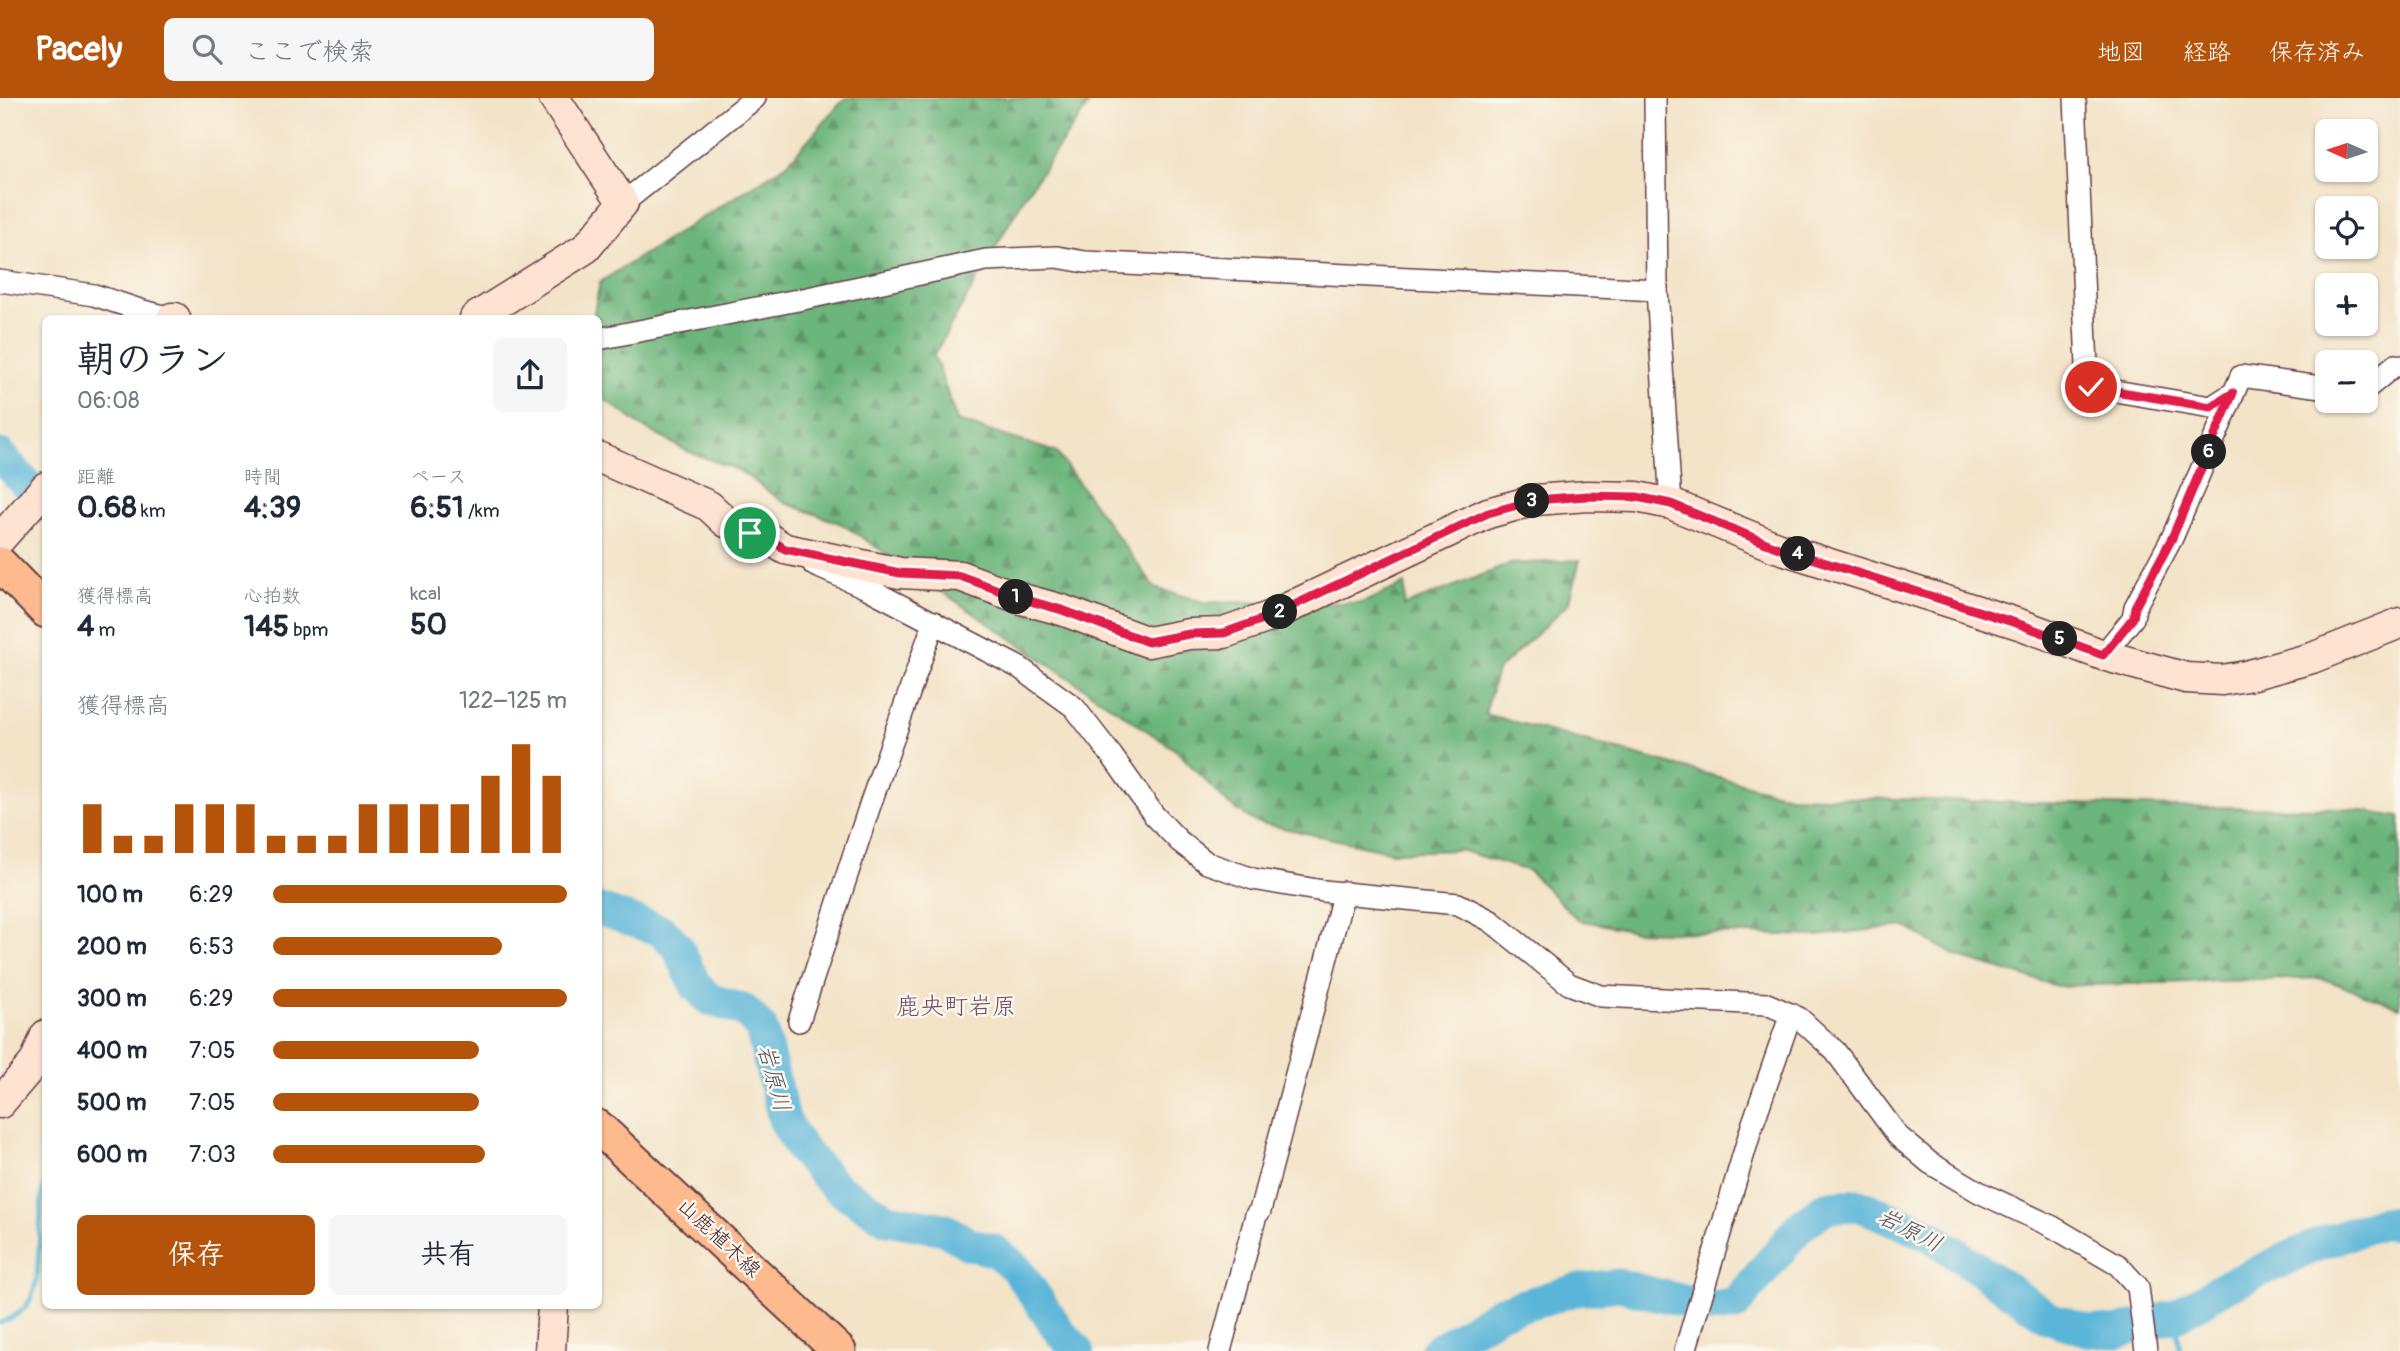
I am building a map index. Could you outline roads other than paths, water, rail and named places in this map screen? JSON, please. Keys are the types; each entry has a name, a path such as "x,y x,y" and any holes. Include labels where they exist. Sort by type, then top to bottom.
{"main road":[{"path":"0,564 42,607"},
{"name":"山鹿植木線","path":"602,1131 839,1351"}],"street":[{"path":"554,98 623,203"},
{"path":"480,315 586,248 623,203 755,98"},
{"path":"1655,98 1657,290 1671,504"},
{"path":"2075,98 2087,366 2091,387 2211,407 2233,393"},
{"path":"602,337 789,302 986,260 1057,257 1085,262 1657,290"},
{"path":"0,281 94,295 160,315"},
{"path":"2378,379 2395,365 2400,366"},
{"path":"2103,655 2133,618 2135,607 2172,538 2241,376 2315,386"},
{"path":"602,459 709,506 726,522 768,538 1020,668 1074,707 1154,815 1179,841 1207,863 1253,879 1324,891 1458,904 1491,921 1569,984 1601,996 1767,1004 1799,1018 1835,1051 1899,1136 1930,1163 1979,1192 2053,1227 2118,1265 2138,1287 2146,1351"},
{"path":"0,539 42,492"},
{"path":"785,549 900,573 960,576 1148,642 1189,634 1224,633 1269,617 1488,513 1536,500 1587,496 1637,497 1671,504 1776,547 2022,625 2103,655 2186,678 2222,680 2312,658 2400,623"},
{"path":"799,1021 934,622"},
{"path":"1220,1351 1256,1215 1260,1211 1344,892"},
{"path":"1685,1351 1752,1126 1791,1014"},
{"path":"0,1102 35,1062 42,1045"},
{"path":"550,1351 553,1309"}],"waterway":[{"name":"岩原川","path":"0,455 42,502"},
{"name":"岩原川","path":"602,910 662,931 677,946 696,986 709,999 745,1011 761,1028 784,1119 801,1149 836,1187 887,1219 944,1229 969,1244 995,1251 1016,1268 1060,1332 1078,1351"},
{"path":"0,1323 22,1311 33,1293 37,1272 42,1192"},
{"name":"岩原川","path":"1436,1351 1500,1312 1576,1290 1619,1285 1708,1307 1735,1305 1799,1227 1826,1207 1859,1205 1928,1234 2049,1318 2090,1331 2118,1332 2176,1316 2226,1286 2320,1244 2381,1223 2400,1224"},
{"path":"2176,1316 2180,1351"}],"district":[{"name":"鹿央町岩原","path":"956,1006"}]}
